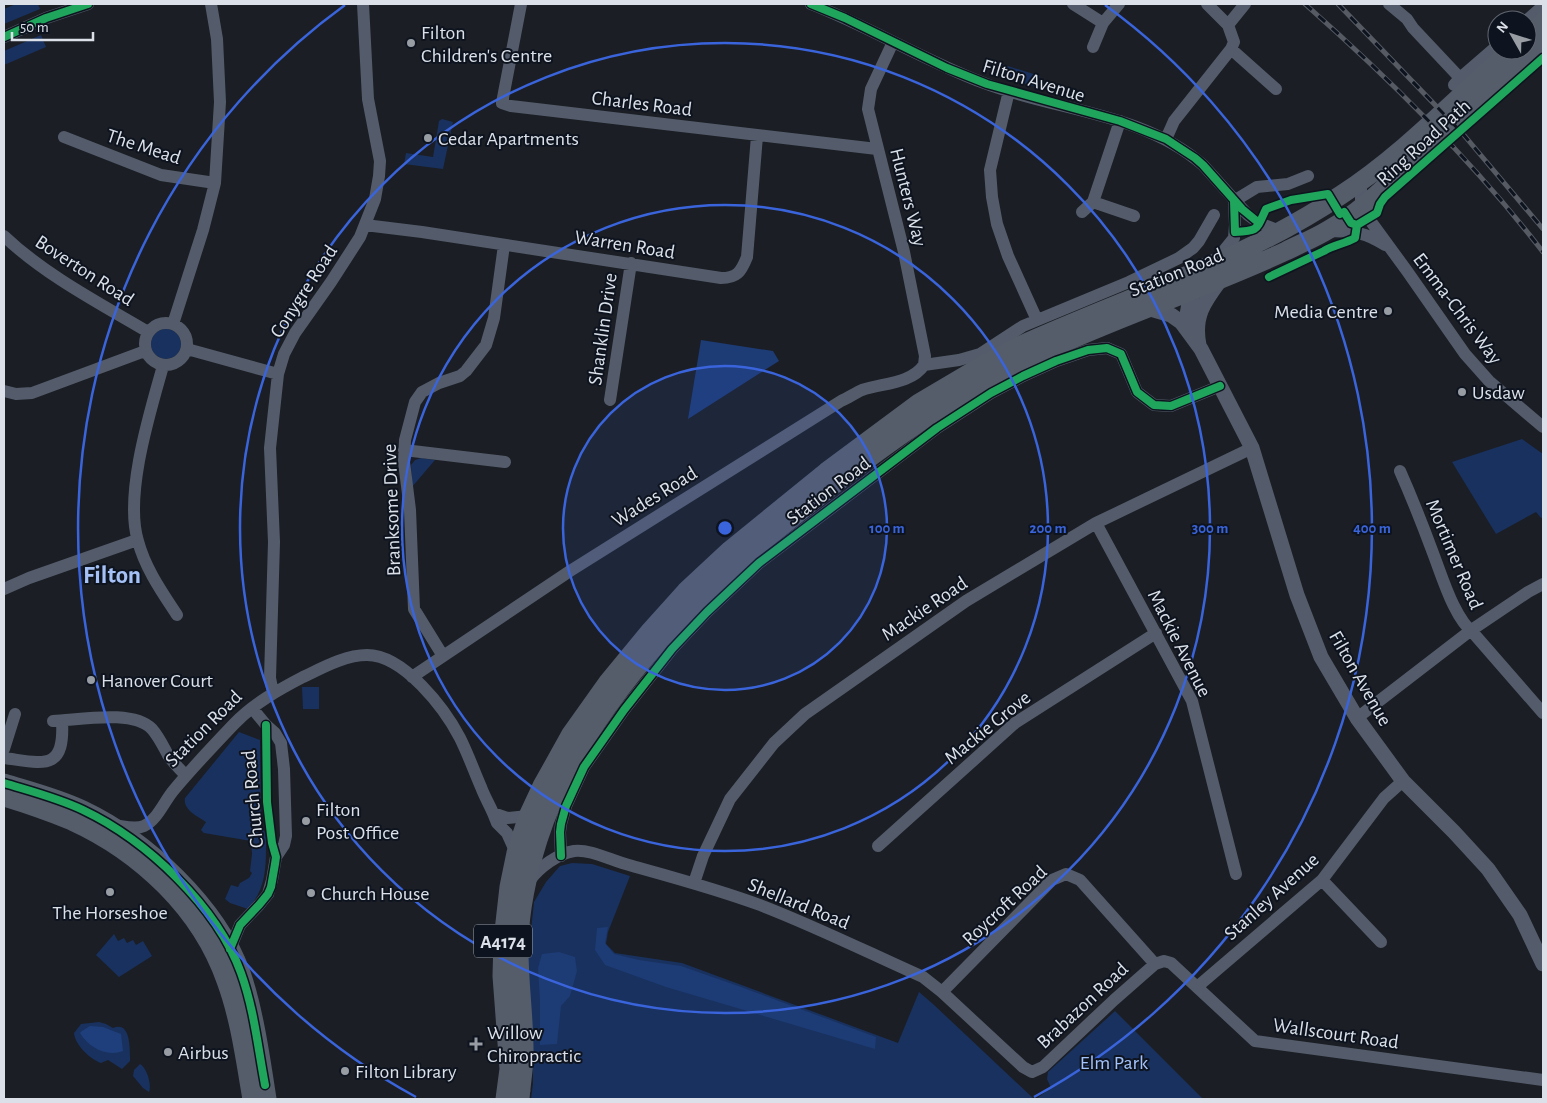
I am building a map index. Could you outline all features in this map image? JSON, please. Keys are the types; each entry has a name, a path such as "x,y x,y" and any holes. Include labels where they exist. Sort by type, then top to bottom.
{"main road":[{"name":"Station Road","path":"528,816 542,786 571,734 626,658 686,591 730,550 849,454 919,403 985,364 1052,331 1218,271 1272,257 1327,231 1361,208 1496,84 1543,44"},
{"name":"Station Road","path":"526,885 537,842 547,814 569,769 590,733 619,692 662,640 740,561 856,468 934,412 1027,359 1095,329 1195,289 1240,252 1340,196 1361,182 1419,134 1500,60"},
{"path":"4,783 74,806 109,825 174,875 202,906 230,949 241,973 251,1007 267,1099"},
{"path":"4,797 58,816 101,836 141,865 183,905 206,938 226,979 238,1020 252,1099"},
{"name":"A4174","path":"515,1096 509,1069 502,976 503,949 509,888 516,853 528,816"},
{"name":"A4174","path":"515,1096 524,1060 519,940 526,885"}],"street":[{"path":"4,37 46,18 88,4"},
{"path":"173,324 215,183 220,102 217,39 211,4"},
{"name":"Conygre Road","path":"273,693 270,678 274,542 270,448 278,374 284,354 295,333 360,237 375,199 379,176 380,160 368,99 363,4"},
{"name":"Charles Road","path":"521,4 502,103 511,106 877,149"},
{"name":"Filton Avenue","path":"811,4 845,18 966,76 1008,91 1120,121 1166,139 1203,165 1234,201 1253,219 1280,231"},
{"path":"1073,4 1103,23"},
{"path":"1093,47 1103,23 1120,4"},
{"path":"1228,25 1245,4"},
{"path":"1389,4 1407,19 1457,82 1487,55"},
{"path":"1166,139 1174,121 1231,49 1234,42 1228,25 1212,5"},
{"name":"Hunters Way","path":"893,42 871,89 868,109 904,252 925,356 924,365"},
{"path":"1231,49 1268,87"},
{"path":"1008,91 990,170 992,197 997,224 1008,256 1037,320"},
{"path":"1082,212 1093,202 1120,121"},
{"name":"Warren Road","path":"365,225 504,244 721,278 734,277 739,273 747,257 757,136"},
{"name":"The Mead","path":"64,137 160,175 215,183"},
{"path":"1234,201 1257,187 1288,184 1308,176"},
{"path":"1361,182 1361,208"},
{"name":"Filton Avenue","path":"1200,347 1197,333 1199,314 1234,238 1236,225 1234,201"},
{"path":"1093,202 1134,216"},
{"name":"Emma-Chris Way","path":"1361,208 1475,367 1543,427"},
{"name":"Station Road","path":"924,365 959,360 980,354 1015,330 1129,282 1179,258 1193,248 1205,234 1214,215"},
{"name":"Emma-Chris Way","path":"1327,231 1362,233 1372,236 1390,248"},
{"name":"Boverton Road","path":"4,236 22,253 88,297 148,332"},
{"name":"Branksome Drive","path":"444,656 414,609 410,510 404,462 405,440 415,402 422,392 439,383 460,376 486,345 494,318 504,244"},
{"name":"Shanklin Drive","path":"610,400 631,264"},
{"path":"1187,330 1187,309 1195,289"},
{"name":"Filton Avenue","path":"1147,308 1176,318 1200,347 1252,448 1296,595 1321,657 1357,718 1403,781 1488,869 1520,915 1543,964"},
{"path":"160,324 173,324 178,327 186,337 187,350 181,360 170,366 163,366 152,361 145,351 145,338 148,332 160,324"},
{"name":"Station Road","path":"561,856 561,824 566,806 584,767 624,710 672,648 759,563 937,428 991,393 1023,376 1056,361 1088,350 1108,348 1121,354 1137,392 1154,405 1171,406 1220,386"},
{"path":"187,350 278,374"},
{"path":"4,391 16,394 32,393 145,351"},
{"name":"Wades Road","path":"412,677 570,571 841,401 861,390 916,374 924,365"},
{"path":"163,366 150,412 133,507 137,540 144,560 180,613 165,623"},
{"name":"Mackie Road","path":"694,883 703,856 730,799 774,743 805,714 966,601 1096,523 1252,448"},
{"path":"404,450 505,462"},
{"name":"Mortimer Road","path":"1400,471 1452,602 1466,627 1543,713"},
{"name":"Mackie Avenue","path":"1096,523 1192,701 1236,874"},
{"path":"4,590 29,578 137,540"},
{"path":"1357,718 1470,631 1543,584"},
{"name":"Mackie Grove","path":"878,846 1015,723 1156,632"},
{"name":"Station Road","path":"109,825 138,827 148,823 186,776 236,722 273,693 343,659 367,655 381,657 392,662 412,677 430,695 456,732 497,823 507,833 516,853"},
{"name":"Church Road","path":"230,949 240,925 268,894 276,857 284,845 286,836 284,769 281,743 275,733 252,708"},
{"path":"4,749 15,714"},
{"path":"4,758 38,762 53,759 61,747 57,721 112,717 125,718 141,721 151,728 159,737 172,761 186,776"},
{"name":"Stanley Avenue","path":"1197,986 1322,880 1384,798 1403,781"},
{"path":"493,812 508,818 528,816"},
{"name":"Shellard Road","path":"526,885 538,869 574,851 594,854 694,883 760,905 923,977 942,992 1023,1068 1032,1072"},
{"name":"Roycroft Road","path":"942,992 1052,880 1066,874 1080,880 1155,964"},
{"path":"1322,880 1381,942"},
{"name":"Wallscourt Road","path":"1155,964 1164,961 1171,963 1255,1041 1543,1080"},
{"name":"Brabazon Road","path":"1032,1072 1043,1067 1155,964"}],"green space":[{"path":"16,4 38,4 40,9 4,24 4,9"},
{"path":"41,35 46,47 4,65 4,51"},
{"path":"998,63 1040,76 1036,87 993,74"},
{"path":"442,119 453,122 443,169 404,164 406,153 433,157 439,121"},
{"path":"166,329 177,333 181,344 177,355 166,359 155,355 151,344 155,333"},
{"path":"1522,439 1543,454 1543,517 1541,518 1536,512 1496,534 1452,462"},
{"path":"421,458 435,460 412,487 411,465 415,460"},
{"path":"302,687 319,687 319,709 303,709"},
{"path":"239,732 260,740 261,826 266,840 263,881 258,895 248,909 230,903 225,899 231,885 238,887 252,873 250,871 251,841 204,833 201,830 206,822 191,812 185,802 185,798"},
{"name":"Elm Park","path":"572,863 592,864 630,876 608,932 606,944 615,953 682,963 898,1043 919,992 1034,1099 531,1099 533,1048 527,969 534,902 546,882 560,866"},
{"path":"114,934 118,941 124,938 127,943 133,940 136,945 143,941 152,956 119,977 96,955"},
{"name":"Elm Park","path":"1115,1011 1203,1099 1036,1099 1051,1088 1047,1079 1048,1072"},
{"path":"99,1022 113,1028 123,1028 126,1032 130,1061 122,1069 108,1060 101,1063 97,1061 84,1051 75,1038 74,1033 81,1024"},
{"path":"140,1064 145,1069 148,1077 149,1092 133,1076 134,1070"}],"shaded area":[{"path":"701,340 773,351 779,361 688,419"},
{"path":"608,927 605,943 614,954 681,966 741,987 876,1037 875,1049 666,987 605,965 595,950 597,928"},
{"path":"559,952 575,957 577,971 570,996 561,1006 557,1044 540,1045 538,968 542,954"},
{"path":"90,1026 103,1027 121,1034 123,1051 111,1053 93,1047 80,1033"}],"railway":[{"path":"1305,4 1369,62 1430,122 1516,218 1543,252"},
{"path":"1338,4 1463,134 1543,229"}],"cycle path":[{"path":"4,37 46,18 88,4"},
{"path":"811,4 845,18 947,68 987,84 1120,121 1166,139 1203,165 1242,209 1259,223"},
{"name":"Ring Road Path","path":"1357,225 1377,213 1385,197 1543,58"},
{"path":"1234,201 1235,232 1249,231 1256,228 1266,209 1291,200 1328,194 1340,214 1344,212 1351,223 1357,225"},
{"path":"1269,277 1355,238 1357,225"},
{"path":"561,856 561,824 566,806 584,767 624,710 672,649 707,612 759,563 937,428 991,393 1023,376 1056,361 1088,350 1107,348 1121,354 1137,392 1154,405 1171,406 1220,386"},
{"path":"230,949 240,925 268,894 275,864 276,857 272,843 267,802 266,725"},
{"path":"4,783 64,802 107,823 154,857 197,900 215,923 230,948 241,973 252,1015 265,1085"}],"place":[{"name":"Filton Children's Centre","path":"411,43"},
{"name":"Cedar Apartments","path":"428,138"},
{"name":"Media Centre","path":"1388,311"},
{"name":"Usdaw","path":"1462,392"},
{"name":"Hanover Court","path":"91,680"},
{"name":"Filton Post Office","path":"306,821"},
{"name":"The Horseshoe","path":"110,892"},
{"name":"Church House","path":"311,893"},
{"name":"Willow Chiropractic","path":"476,1044"},
{"name":"Airbus","path":"168,1052"},
{"name":"Filton Library","path":"345,1071"}],"district":[{"name":"Filton","path":"112,574"}]}
